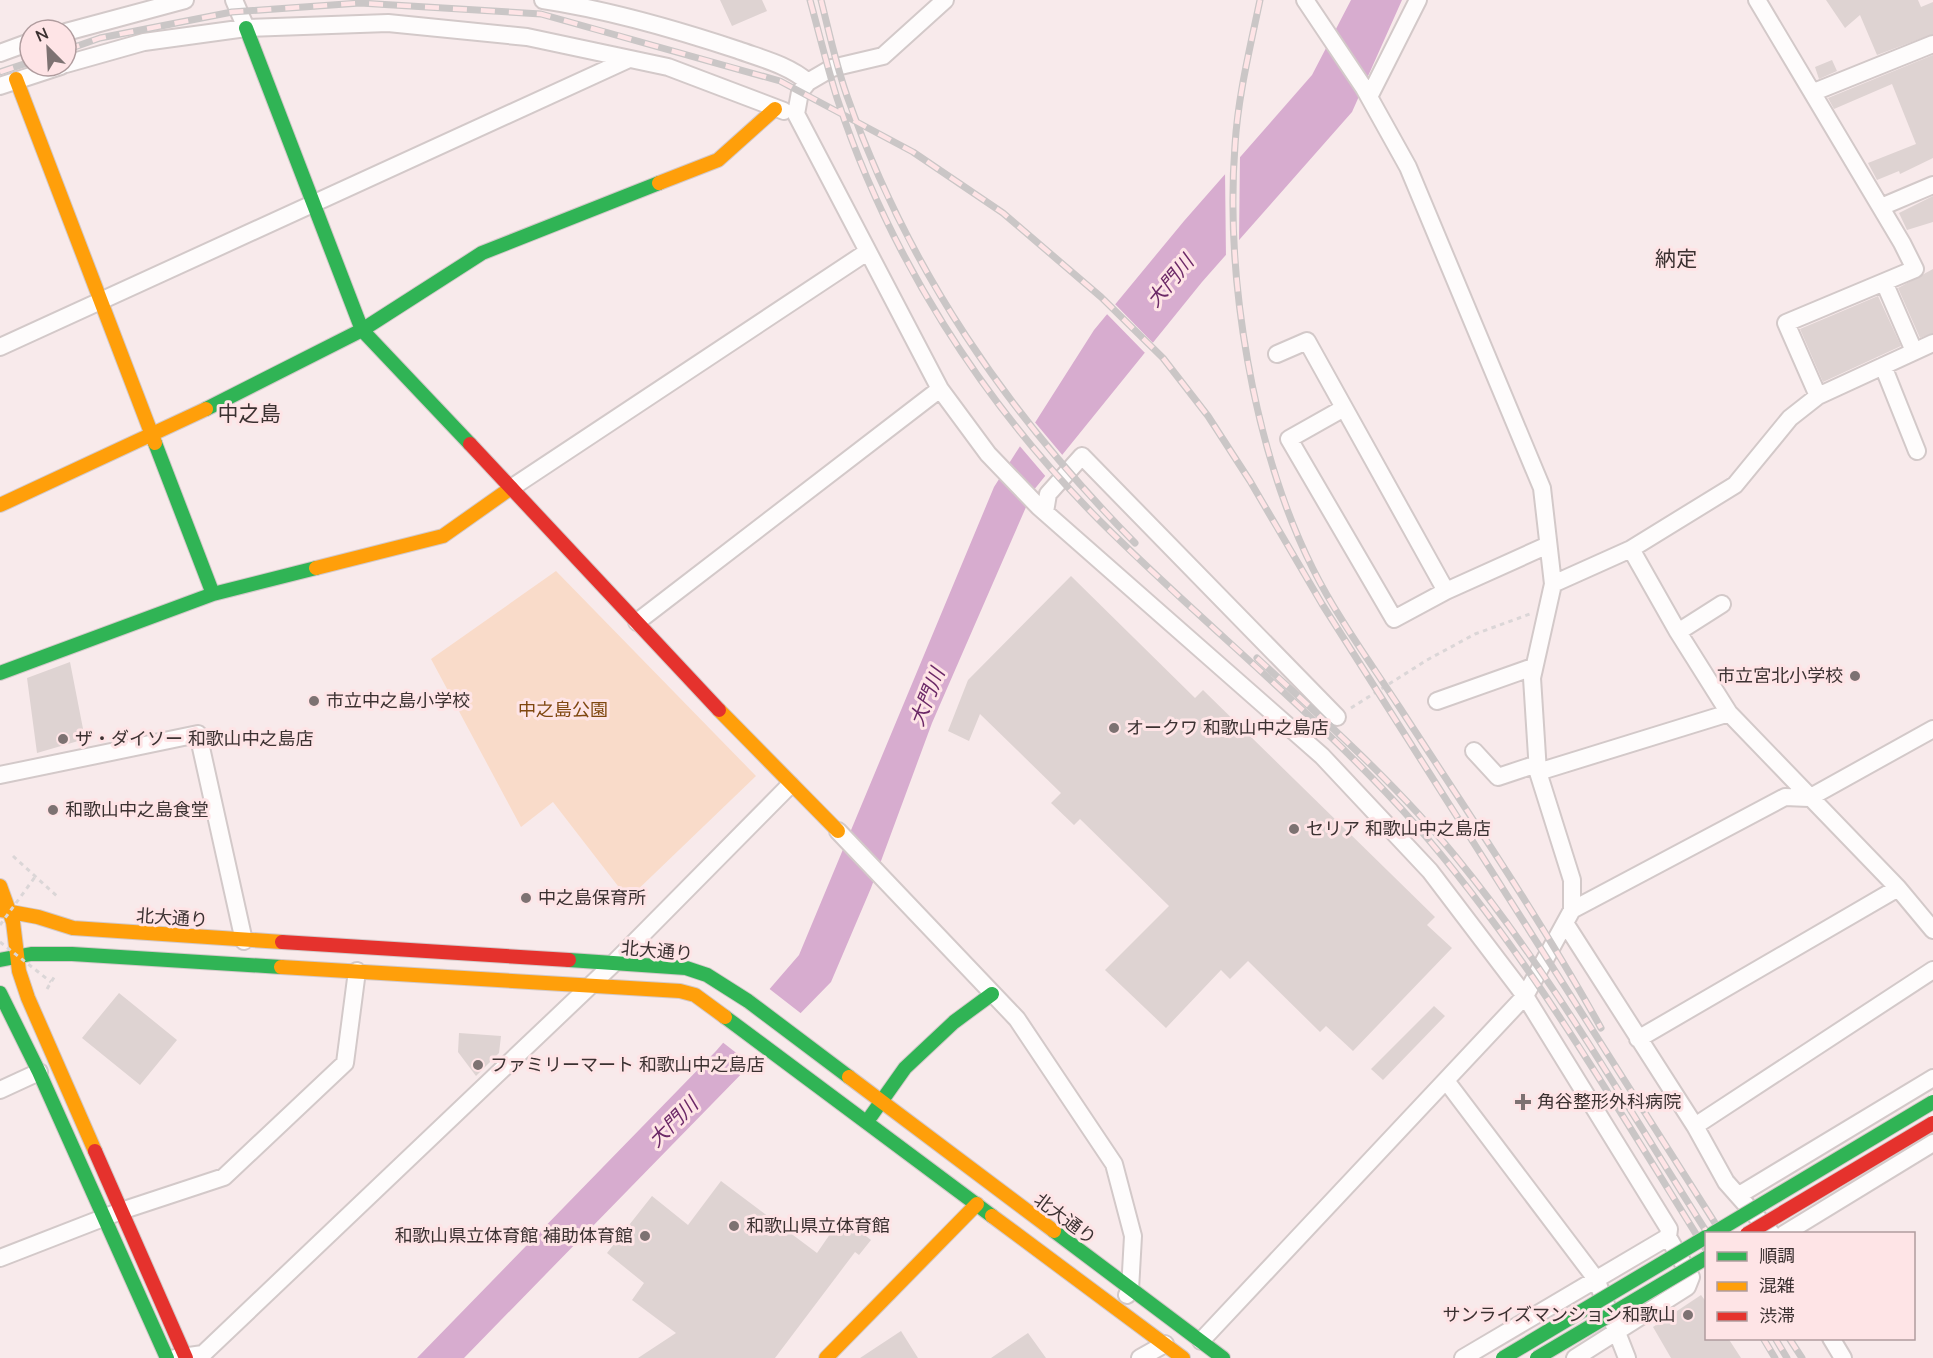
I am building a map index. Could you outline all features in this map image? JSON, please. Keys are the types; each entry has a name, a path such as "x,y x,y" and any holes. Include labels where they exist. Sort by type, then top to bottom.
{"street":[{"path":"78,29 185,0"},
{"path":"234,0 311,204 362,330 790,785 838,831 1017,1019 1114,1164 1133,1236 1131,1290 1117,1308"},
{"path":"543,0 592,7 718,44 793,69 808,82"},
{"path":"1367,92 1418,0"},
{"path":"1757,0 1814,92 1915,269 1786,323 1818,396"},
{"path":"942,1 883,56 832,68 808,82 800,92 796,114 940,389 988,454 1042,509 1322,756 1430,871 1525,996 1670,1229 1668,1237 1691,1276 1687,1287 1575,1358"},
{"path":"1201,1341 1447,1082 1525,996 1568,917 1572,880 1538,768 1532,678 1553,584 1542,489 1408,167 1367,92 1311,6"},
{"path":"78,61 144,42 246,28 388,23 526,37 668,67 775,109 796,114"},
{"path":"1814,92 1933,45"},
{"path":"0,53 18,46"},
{"path":"0,346 627,60"},
{"path":"0,86 19,78"},
{"path":"16,79 213,594"},
{"path":"0,505 152,436 362,330 482,253 718,159 775,109"},
{"path":"1881,207 1933,185"},
{"path":"0,673 213,594 443,536 511,488 867,252"},
{"path":"1884,282 1914,351"},
{"path":"1277,354 1307,341 1446,591"},
{"path":"1553,584 1631,549 1735,485 1790,418 1818,396 1933,343"},
{"path":"1883,366 1917,451"},
{"path":"637,622 940,389"},
{"path":"1344,408 1289,439 1394,619 1446,591 1548,545"},
{"path":"1042,509 1048,494 1082,456 1337,717"},
{"path":"1631,549 1678,632 1730,713 1809,798 1898,888 1933,930"},
{"path":"1678,632 1722,604"},
{"path":"1441,696 1533,667"},
{"path":"1474,751 1498,777 1538,768 1730,713"},
{"path":"1568,917 1785,797 1809,798 1933,729"},
{"path":"0,775 198,735 244,941"},
{"path":"8,960 28,998 121,1211 181,1357 203,1354 612,964 790,785"},
{"path":"0,879 10,897 38,917"},
{"path":"0,886 5,911 11,1011"},
{"path":"1638,1040 1898,888"},
{"name":"北大通り","path":"5,911 38,917 73,928 244,941 686,968 707,975 748,1001 1222,1358"},
{"path":"1568,917 1638,1040 1695,1126 1726,1182 1771,1232"},
{"path":"8,960 35,936 73,928"},
{"path":"8,960 72,954 680,991 695,995 1183,1358"},
{"path":"28,998 31,977 41,964 72,954"},
{"path":"8,960 19,971 28,998"},
{"path":"1695,1126 1933,970"},
{"path":"0,1258 121,1211 224,1178 345,1063 357,971"},
{"path":"0,993 11,1011 39,1072 167,1358"},
{"path":"866,1122 905,1068 954,1022 992,994"},
{"path":"0,1000 11,1011"},
{"path":"0,1090 39,1072"},
{"path":"1739,1195 1933,1078"},
{"path":"1447,1082 1596,1279 1627,1358"},
{"path":"1714,1232 1933,1102"},
{"path":"1749,1232 1933,1123"},
{"path":"1786,1232 1933,1143"},
{"path":"826,1358 977,1204"},
{"path":"1463,1358 1668,1237"},
{"path":"1503,1358 1705,1238"},
{"path":"1537,1358 1705,1259"},
{"path":"1832,1340 1843,1358"},
{"path":"1140,1358 1165,1344"}],"path":[{"path":"1337,717 1427,660 1475,634 1537,611 1546,612"},
{"path":"13,856 59,898"},
{"path":"0,925 35,877"},
{"path":"0,942 51,982"}],"green space":[{"name":"中之島公園","path":"556,571 756,776 628,899 553,802 521,827 431,659"}],"water":[{"name":"大門川","path":"1351,0 1402,0 1352,112 1202,282 1033,491 932,723 871,888 831,982 464,1358 417,1358 716,1051 799,955 994,487 1094,330 1184,221 1312,75"}],"pier":[{"path":"1240,152 1239,245 1226,259 1225,170"},
{"path":"1113,302 1155,345 1147,355 1105,312"},
{"path":"1033,420 1064,457 1047,478 1018,444"},
{"path":"767,987 803,1015 753,1066 721,1041"}],"building":[{"path":"720,0 762,0 767,11 732,26"},
{"path":"1826,0 1918,0 1921,7 1933,2 1933,34 1877,55 1860,15 1845,28"},
{"path":"1933,55 1933,158 1900,174 1899,171 1877,180 1868,163 1916,144 1892,84 1834,109 1828,98"},
{"path":"1832,60 1837,71 1819,79 1815,67"},
{"path":"1933,196 1933,222 1907,230 1899,213"},
{"path":"1933,269 1933,333 1920,338 1898,288"},
{"path":"1878,296 1901,346 1823,382 1800,329"},
{"path":"1071,576 1195,698 1203,690 1435,917 1427,925 1452,948 1353,1051 1326,1026 1320,1032 1248,961 1230,979 1221,970 1166,1028 1105,970 1169,906 1080,819 1074,825 1051,803 1061,793 980,714 969,741 948,731 968,680"},
{"path":"70,662 85,739 37,753 27,678"},
{"path":"119,993 177,1040 140,1085 82,1038"},
{"path":"1434,1006 1445,1016 1383,1080 1371,1069"},
{"name":"ファミリーマート 和歌山中之島店","path":"459,1033 501,1036 499,1053 476,1076 458,1052"},
{"name":"和歌山県立体育館","path":"721,1181 817,1253 837,1224 848,1222 871,1240 859,1255 855,1252 775,1358 638,1358 676,1333 632,1300 644,1283 607,1253 652,1196 688,1225"},
{"name":"サンライズマンション和歌山","path":"1701,1295 1705,1300 1705,1340 1729,1340 1741,1358 1671,1358 1653,1327"},
{"path":"901,1331 918,1358 860,1358"},
{"path":"1028,1333 1046,1358 991,1358"}],"railway":[{"path":"810,0 837,98 858,157 883,214 912,270 978,377 1056,475 1099,520 1339,745 1415,824 1456,873 1533,977 1569,1031 1705,1248"},
{"path":"821,0 843,84 872,160 931,280 966,336 1045,443 1088,494 1135,543"},
{"path":"1260,0 1239,108 1233,196 1239,306 1259,417 1274,471 1292,522 1332,604 1529,906 1601,1028"},
{"path":"78,46 100,38 232,12 360,3 541,14 780,81 913,152 1003,213 1101,297 1163,358 1208,416 1250,481 1322,604 1721,1232"},
{"path":"0,72 18,66"},
{"path":"1257,658 1360,754 1409,804 1491,901 1587,1041 1707,1232"},
{"path":"1764,1340 1775,1358"},
{"path":"1776,1340 1787,1358"},
{"path":"1790,1340 1802,1358"}],"traffic: fast":[{"path":"246,28 362,330 470,444"},
{"path":"206,409 362,330 482,253 659,183"},
{"path":"155,443 213,594"},
{"path":"0,673 213,594 316,568"},
{"path":"0,960 31,954 72,954 281,967"},
{"path":"569,960 686,968 707,975 748,1001 849,1077"},
{"path":"0,993 39,1072 167,1358"},
{"path":"871,1116 905,1068 954,1022 992,994"},
{"path":"725,1017 992,1216"},
{"path":"1715,1232 1933,1102"},
{"path":"1054,1231 1223,1358"},
{"path":"1503,1358 1705,1238"},
{"path":"1537,1358 1705,1259"}],"traffic: slow":[{"path":"16,79 155,443"},
{"path":"659,183 718,160 775,109"},
{"path":"0,505 206,409"},
{"path":"316,568 443,536 511,488"},
{"path":"719,710 838,831"},
{"path":"0,886 13,922 19,971 28,998 95,1151"},
{"path":"0,910 38,917 73,928 282,942"},
{"path":"281,967 680,991 695,995 725,1017"},
{"path":"849,1077 1054,1231"},
{"path":"826,1358 977,1204"},
{"path":"992,1216 1183,1358"}],"traffic: jam":[{"path":"470,444 719,710"},
{"path":"282,942 569,960"},
{"path":"1750,1232 1933,1123"},
{"path":"95,1151 186,1358"}],"place":[{"name":"市立宮北小学校","path":"1855,676"},
{"name":"市立中之島小学校","path":"314,701"},
{"name":"オークワ 和歌山中之島店","path":"1114,728"},
{"name":"ザ・ダイソー 和歌山中之島店","path":"63,739"},
{"name":"和歌山中之島食堂","path":"53,810"},
{"name":"セリア 和歌山中之島店","path":"1294,829"},
{"name":"中之島保育所","path":"526,898"},
{"name":"ファミリーマート 和歌山中之島店","path":"478,1065"},
{"name":"角谷整形外科病院","path":"1523,1102"},
{"name":"和歌山県立体育館","path":"734,1226"},
{"name":"和歌山県立体育館 補助体育館","path":"645,1236"},
{"name":"サンライズマンション和歌山","path":"1688,1315"}],"district":[{"name":"納定","path":"1676,259"},
{"name":"中之島","path":"249,414"}]}
